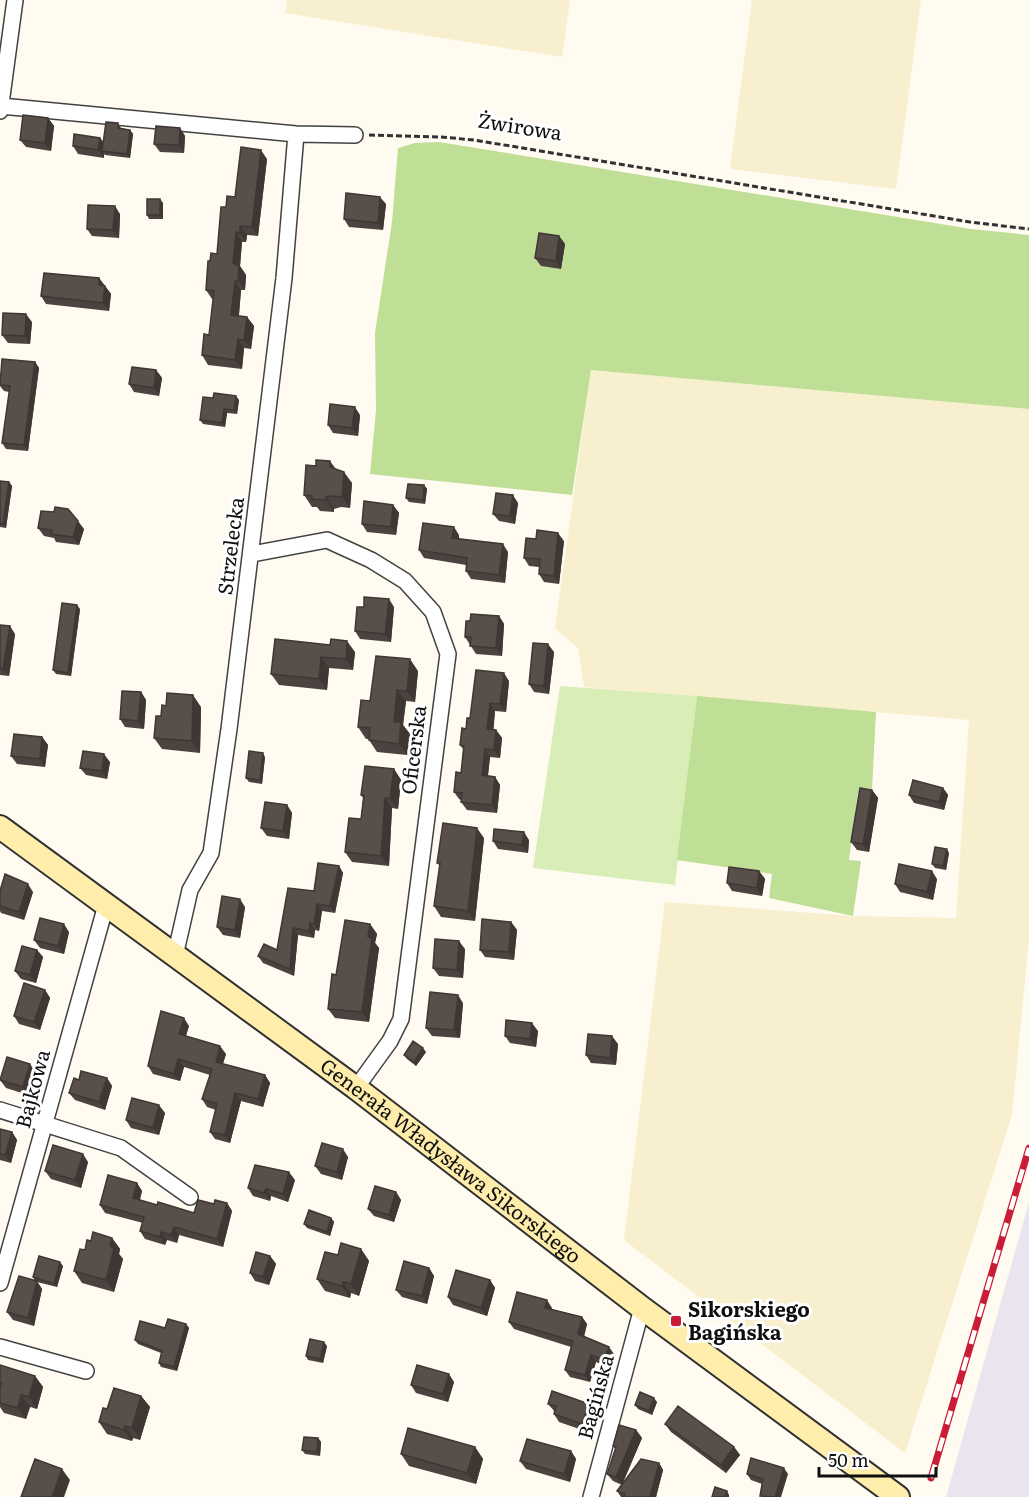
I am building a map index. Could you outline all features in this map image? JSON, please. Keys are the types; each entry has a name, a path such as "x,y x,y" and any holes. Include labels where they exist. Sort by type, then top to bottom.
{"street":[{"path":"0,111 15,0"},
{"path":"1,106 296,134 355,135"},
{"name":"Strzelecka","path":"176,956 190,890 211,853 252,554 284,279 296,134"},
{"name":"Oficerska","path":"252,554 327,540 371,560 405,581 433,612 448,654 401,1018 390,1041 356,1088"},
{"name":"Generała Władysława Sikorskiego","path":"0,827 356,1088 642,1308 898,1497"},
{"name":"Bajkowa","path":"1,1275 46,1123 105,905"},
{"path":"0,1110 121,1148 190,1197"},
{"name":"Bagińska","path":"591,1497 642,1308"},
{"path":"0,1347 86,1371"}],"path":[{"name":"Żwirowa","path":"355,135 474,140 970,222 1029,229"}],"shaded area":[{"path":"287,0 570,0 562,57 285,13"},
{"path":"752,0 921,0 896,189 730,169"},
{"path":"591,370 1029,409 1029,938 1012,1115 905,1453 624,1240 665,902 853,916 956,918 969,720 584,687 578,648 555,628"},
{"path":"1029,1202 1029,1497 946,1497"}],"green space":[{"path":"439,142 971,229 1029,235 1029,409 591,370 572,495 370,474 376,410 375,333 392,222 398,148 415,143"},
{"path":"560,686 697,696 675,885 533,868"},
{"path":"697,696 876,712 872,790 858,793 849,860 861,861 853,916 769,898 772,874 677,860"}],"building":[{"path":"23,115 48,118 45,143 20,140"},
{"path":"106,122 118,123 118,128 130,130 127,154 102,151"},
{"path":"156,126 180,128 179,145 154,144"},
{"path":"74,134 100,138 98,150 73,146"},
{"path":"241,147 261,150 252,227 240,226 240,233 236,232 233,263 239,266 231,315 247,317 244,340 238,339 235,360 202,355 204,334 209,335 214,291 206,290 208,261 210,261 211,253 217,254 221,207 226,207 227,196 235,197"},
{"path":"346,193 380,197 378,223 344,219"},
{"path":"147,199 160,199 160,215 147,215"},
{"path":"88,205 115,206 113,230 87,229"},
{"path":"539,233 559,236 556,261 535,258"},
{"path":"44,273 99,278 99,285 105,286 103,303 41,296"},
{"path":"3,313 26,314 25,336 2,335"},
{"path":"2,359 35,362 24,445 2,443 10,386 0,385"},
{"path":"132,367 156,370 154,388 129,384"},
{"path":"214,393 236,396 234,410 224,409 222,423 200,420 203,397 213,398"},
{"path":"330,404 355,407 352,428 328,425"},
{"path":"316,460 330,461 330,467 344,472 342,497 326,497 326,500 312,499 312,496 304,495 306,465 316,466"},
{"path":"0,481 9,482 3,524 0,524"},
{"path":"408,484 424,485 423,500 406,498"},
{"path":"496,493 513,495 510,516 493,514"},
{"path":"364,501 393,505 391,527 362,524"},
{"path":"55,507 68,509 78,521 73,537 51,534 52,530 38,528 41,511 54,512"},
{"path":"423,523 454,527 452,538 503,544 499,575 466,571 467,558 419,550"},
{"path":"537,530 558,533 554,576 539,574 540,559 524,558 526,538 536,539"},
{"path":"364,597 389,599 385,634 355,631 357,607 364,607"},
{"path":"62,603 77,605 68,673 53,670"},
{"path":"471,614 499,616 496,648 470,646 471,637 465,637 466,621 470,621"},
{"path":"0,625 10,626 3,669 0,668"},
{"path":"275,639 330,645 331,639 347,641 346,659 321,657 319,679 271,674"},
{"path":"533,643 548,644 544,686 529,684"},
{"path":"376,656 410,659 407,691 397,690 394,722 401,722 399,744 369,740 370,728 358,727 361,700 370,701"},
{"path":"476,670 504,673 500,704 490,703 487,729 496,730 494,750 485,749 482,775 495,777 492,805 461,802 462,793 454,792 456,772 461,773 464,746 460,745 462,728 466,729 467,718 470,718"},
{"path":"122,691 141,692 138,721 120,719"},
{"path":"167,693 193,695 192,741 154,738 156,716 161,716 162,705 166,706"},
{"path":"14,734 42,737 40,759 11,756"},
{"path":"83,751 104,754 102,771 80,768"},
{"path":"249,751 263,753 260,780 246,778"},
{"path":"365,766 394,769 390,799 385,798 381,856 345,852 349,818 361,819 364,795 361,795"},
{"path":"913,780 943,788 939,802 909,795"},
{"path":"860,788 872,790 863,844 851,842"},
{"path":"265,802 287,805 283,831 261,828"},
{"path":"443,823 477,828 468,911 434,906"},
{"path":"494,829 524,832 522,845 493,841"},
{"path":"935,847 947,849 943,866 932,864"},
{"path":"318,863 339,866 330,906 317,904 314,924 310,923 309,931 293,928 290,969 258,956 264,944 277,950 288,888 314,891"},
{"path":"899,864 932,871 927,892 895,884"},
{"path":"729,867 759,871 757,888 727,883"},
{"path":"5,874 28,884 19,912 0,906 0,891"},
{"path":"222,896 240,899 235,930 217,927"},
{"path":"40,918 64,924 58,946 34,940"},
{"path":"482,919 511,922 509,952 480,950"},
{"path":"345,920 370,924 368,937 372,938 362,1012 328,1009 332,974 336,975"},
{"path":"435,939 459,941 457,970 433,968"},
{"path":"22,946 37,950 30,975 15,971"},
{"path":"24,983 45,990 34,1022 14,1016"},
{"path":"430,992 458,995 454,1030 426,1028"},
{"path":"161,1011 184,1018 179,1034 220,1046 216,1062 265,1075 258,1099 235,1093 225,1135 210,1132 217,1104 202,1099 212,1069 178,1059 174,1074 148,1066"},
{"path":"506,1020 532,1023 530,1039 505,1036"},
{"path":"588,1034 612,1036 610,1058 586,1055"},
{"path":"413,1041 423,1048 414,1062 404,1055"},
{"path":"7,1057 30,1064 23,1087 0,1080"},
{"path":"81,1071 107,1078 99,1102 69,1093 74,1078 79,1080"},
{"path":"132,1098 159,1105 153,1128 126,1120"},
{"path":"0,1129 12,1132 5,1155 0,1154"},
{"path":"322,1143 343,1149 337,1172 315,1166"},
{"path":"53,1145 83,1154 75,1180 45,1171"},
{"path":"255,1165 289,1172 283,1194 266,1189 264,1193 248,1188"},
{"path":"108,1175 137,1183 133,1198 157,1205 158,1202 194,1213 198,1200 214,1204 215,1200 227,1203 217,1239 174,1227 171,1235 161,1232 160,1237 140,1231 144,1217 100,1205"},
{"path":"375,1186 396,1192 389,1215 368,1209"},
{"path":"309,1210 331,1218 327,1232 304,1224"},
{"path":"93,1232 112,1238 110,1246 114,1248 106,1280 74,1271 80,1249 85,1250 87,1240 91,1241"},
{"path":"341,1243 361,1249 351,1284 343,1282 342,1286 317,1279 325,1252 338,1255"},
{"path":"256,1252 270,1256 263,1277 250,1273"},
{"path":"39,1256 60,1262 54,1284 33,1277"},
{"path":"404,1261 429,1268 422,1296 396,1290"},
{"path":"456,1270 490,1280 481,1308 448,1297"},
{"path":"19,1276 37,1281 28,1318 7,1312"},
{"path":"517,1292 547,1300 545,1308 582,1317 578,1334 609,1347 604,1360 591,1355 585,1375 565,1370 573,1341 509,1322"},
{"path":"168,1319 186,1324 174,1367 159,1363 162,1351 135,1340 140,1321 165,1328"},
{"path":"310,1339 324,1342 320,1359 306,1356"},
{"path":"0,1365 35,1376 29,1397 21,1395 18,1408 0,1403 2,1383 0,1382"},
{"path":"417,1365 449,1374 443,1394 411,1385"},
{"path":"114,1388 141,1396 132,1428 125,1426 124,1430 99,1422 103,1408 107,1409"},
{"path":"552,1391 589,1404 582,1424 554,1414 556,1406 548,1404"},
{"path":"640,1392 654,1398 649,1411 635,1405"},
{"path":"678,1406 734,1447 721,1465 665,1424"},
{"path":"619,1425 636,1430 616,1477 607,1474 616,1447 613,1446"},
{"path":"408,1428 475,1447 467,1473 401,1454"},
{"path":"304,1437 318,1438 317,1452 302,1450"},
{"path":"527,1439 571,1451 564,1474 520,1461"},
{"path":"751,1458 784,1468 775,1497 760,1496 763,1479 747,1474"},
{"path":"35,1459 62,1469 52,1497 21,1497"},
{"path":"641,1459 659,1463 650,1497 624,1497 625,1494 617,1491"},
{"path":"715,1487 727,1491 725,1497 712,1497"}],"railway":[{"path":"931,1478 1029,1148"}],"place":[{"name":"Sikorskiego Bagińska","path":"676,1321"}]}
